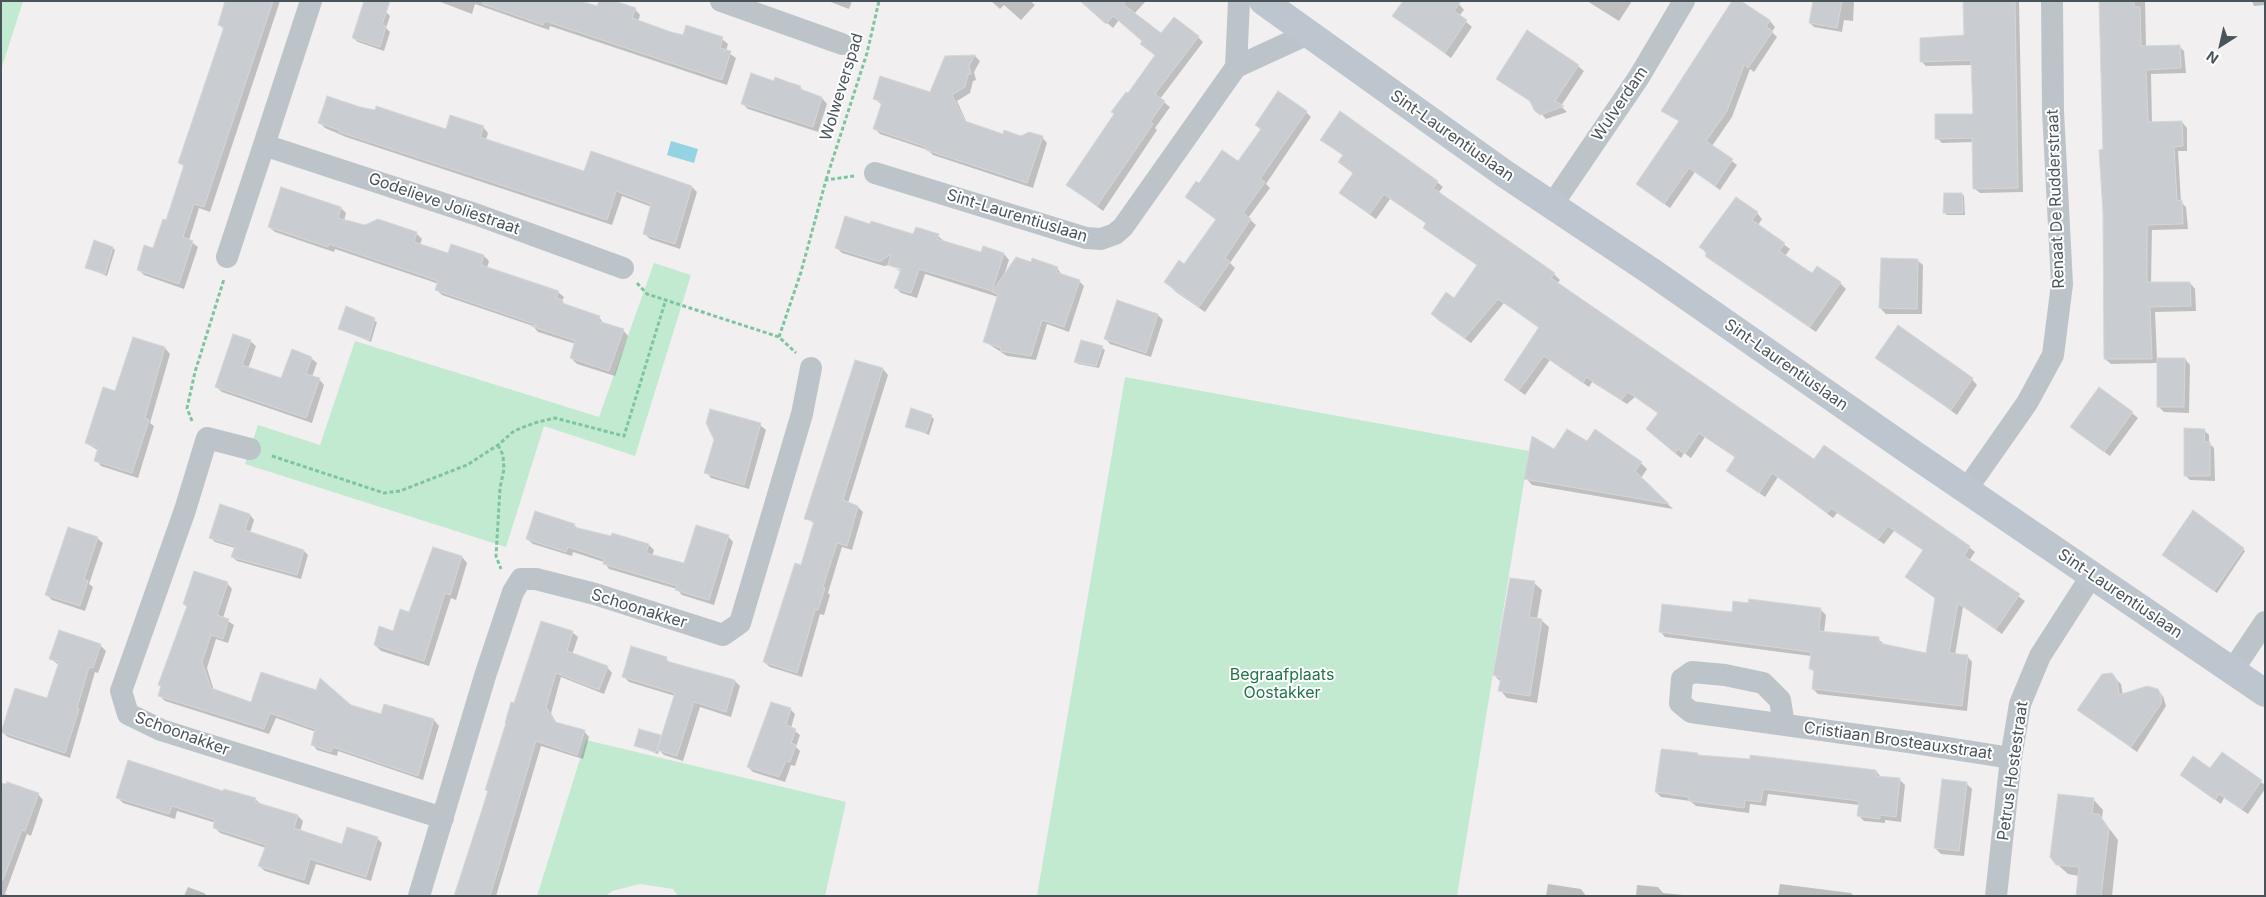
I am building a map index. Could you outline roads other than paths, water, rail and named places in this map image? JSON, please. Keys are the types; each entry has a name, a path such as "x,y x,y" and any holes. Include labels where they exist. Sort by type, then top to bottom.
{"street":[{"path":"227,257 311,1"},
{"path":"721,1 842,44"},
{"path":"1236,67 1239,1"},
{"name":"Sint-Laurentiuslaan","path":"1263,1 1552,206 1652,272 1966,490 2265,693"},
{"name":"Wulverdam","path":"1552,206 1639,77 1684,1"},
{"name":"Renaat De Rudderstraat","path":"1966,490 2026,403 2053,355 2062,284 2053,111 2052,1"},
{"name":"Sint-Laurentiuslaan","path":"876,173 1086,238 1101,239 1115,234 1122,227 1236,67 1308,34"},
{"name":"Godelieve Joliestraat","path":"264,145 478,214 624,268"},
{"name":"Schoonakker","path":"250,449 207,438 179,528 121,691 128,714 161,730 443,818 513,592 521,579 536,580 595,594 723,635 740,623 802,414 811,368"},
{"name":"Petrus Hostestraat","path":"1996,896 2011,758 2020,704 2040,656 2092,575"},
{"path":"2232,671 2265,622"},
{"name":"Cristiaan Brosteauxstraat","path":"1784,725 2011,758"},
{"path":"419,896 443,818"}],"water":[{"path":"671,141 698,149 694,163 667,155"}],"park label":[{"name":"Begraafplaats Oostakker","path":"1282,684"}]}
